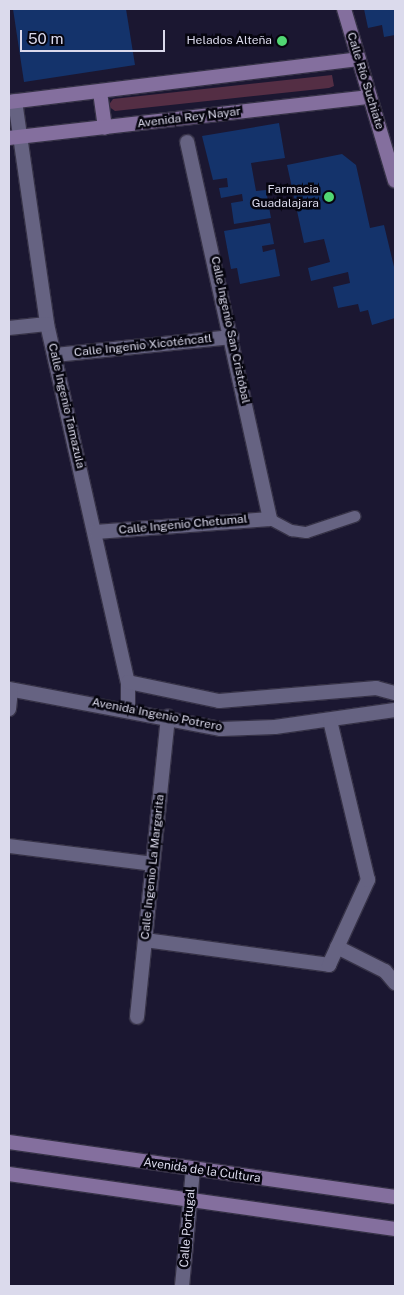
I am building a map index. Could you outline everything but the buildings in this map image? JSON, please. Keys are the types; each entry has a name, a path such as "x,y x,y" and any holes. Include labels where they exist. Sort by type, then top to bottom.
{"main road":[{"name":"Calle Río Suchiate","path":"344,9 395,181"},
{"path":"12,102 358,58"},
{"path":"100,92 105,128"},
{"name":"Avenida Rey Nayar","path":"15,138 370,97"},
{"name":"Avenida de la Cultura","path":"9,1142 193,1170 395,1197"},
{"path":"9,1174 395,1229"}],"street":[{"name":"Calle Ingenio Tamazula","path":"12,102 15,138 47,324 96,532 128,682 128,708"},
{"name":"Calle Ingenio San Cristóbal","path":"187,142 232,337 270,519"},
{"path":"9,328 47,324"},
{"name":"Calle Ingenio Xicoténcatl","path":"55,355 232,337"},
{"name":"Calle Ingenio Chetumal","path":"96,532 270,519"},
{"path":"128,682 219,701 376,688 395,693"},
{"path":"9,709 10,689"},
{"name":"Avenida Ingenio Potrero","path":"10,689 128,708 222,728 330,721 395,710"},
{"name":"Calle Ingenio La Margarita","path":"138,1017 168,717"},
{"path":"145,940 329,965 368,880 330,721"},
{"path":"9,846 153,864"},
{"path":"337,947 385,971 395,983"},
{"name":"Calle Portugal","path":"182,1286 193,1170"}],"lane":[{"path":"270,519 291,530 306,532 354,516"}],"shaded area":[{"path":"332,75 334,86 329,88 115,111 108,106 113,99"}],"place":[{"name":"Helados Alteña","path":"282,41"},
{"name":"Farmacia Guadalajara","path":"329,197"}]}
